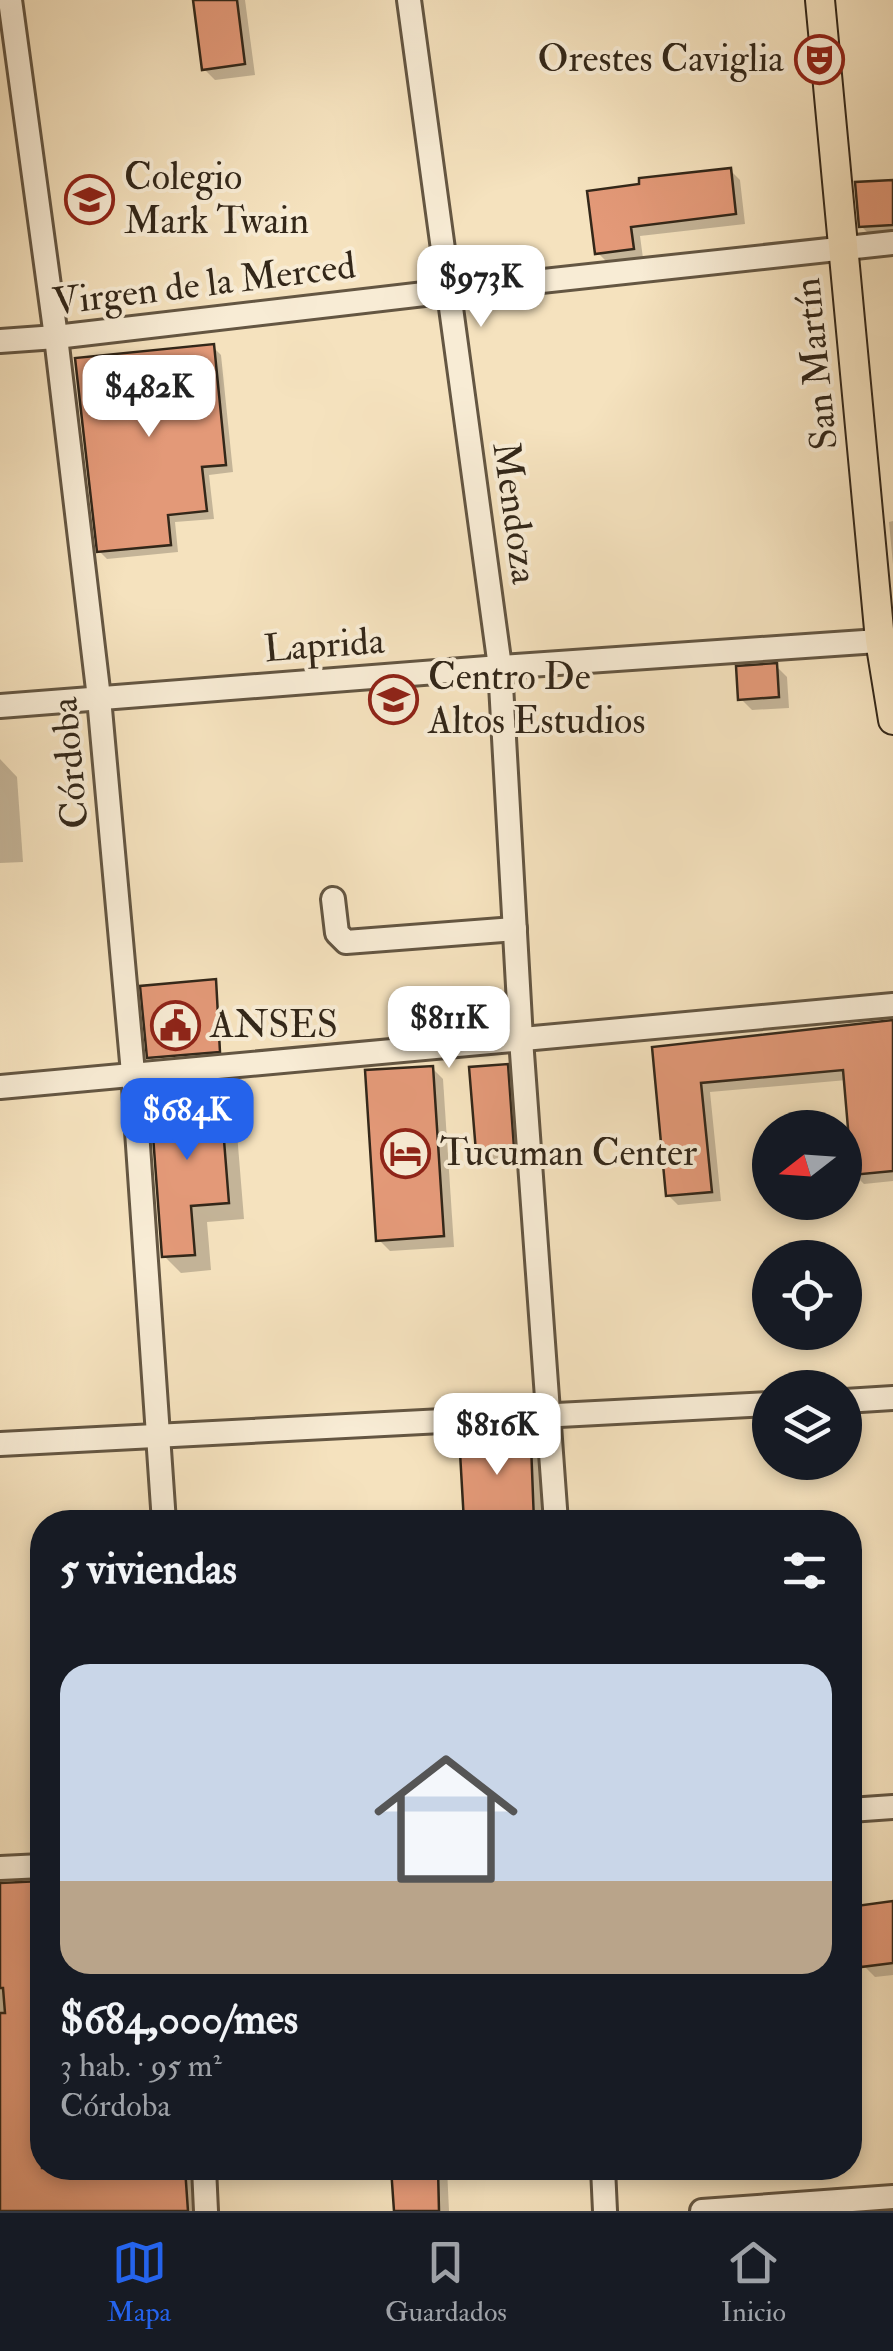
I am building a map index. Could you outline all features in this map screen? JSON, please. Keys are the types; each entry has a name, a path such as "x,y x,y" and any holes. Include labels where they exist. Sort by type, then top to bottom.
{"main road":[{"name":"San Martín","path":"820,0 842,247 893,720"}],"street":[{"name":"Córdoba","path":"10,0 100,698 134,1074 163,1510"},
{"name":"Mendoza","path":"409,0 500,666 521,1039 555,1510"},
{"name":"Virgen de la Merced","path":"0,341 893,243"},
{"name":"Laprida","path":"0,706 886,640"},
{"path":"333,899 337,933 346,942 515,929"},
{"path":"0,1087 893,1004"},
{"path":"862,1399 893,1398"},
{"path":"0,1444 752,1405"},
{"path":"862,1809 893,1807"},
{"path":"0,1868 30,1867"},
{"path":"205,2180 206,2211"},
{"path":"603,2180 605,2211"},
{"path":"702,2211 893,2197"}],"building":[{"path":"193,0 237,0 245,64 202,70"},
{"path":"731,168 736,214 631,227 634,249 595,254 587,191 639,184 639,178"},
{"path":"893,180 893,225 859,227 855,182"},
{"path":"214,344 226,465 202,467 207,511 168,515 171,545 97,552 75,358"},
{"path":"777,663 779,697 738,700 736,666"},
{"name":"ANSES","path":"216,979 220,1052 147,1058 140,986"},
{"path":"893,1020 893,1171 862,1174 862,1110 846,1110 843,1070 701,1083 712,1192 666,1196 652,1047"},
{"path":"508,1064 514,1148 476,1152 469,1067"},
{"name":"Tucuman Center","path":"433,1066 444,1236 376,1241 365,1070"},
{"path":"220,1090 229,1203 191,1206 195,1255 162,1257 150,1095"},
{"path":"517,1432 531,1444 534,1510 463,1510 459,1435"},
{"path":"30,1882 30,2180 186,2180 188,2211 0,2211 0,2013 5,2013 0,1988 0,1883"},
{"path":"893,1901 893,1963 862,1967 862,1905"},
{"path":"392,2180 438,2180 439,2211 394,2211"}],"place":[{"name":"Orestes Caviglia","path":"819,59"},
{"name":"Colegio Mark Twain","path":"89,199"},
{"name":"Centro De Altos Estudios","path":"393,699"},
{"name":"ANSES","path":"175,1025"},
{"name":"Tucuman Center","path":"405,1153"}]}
